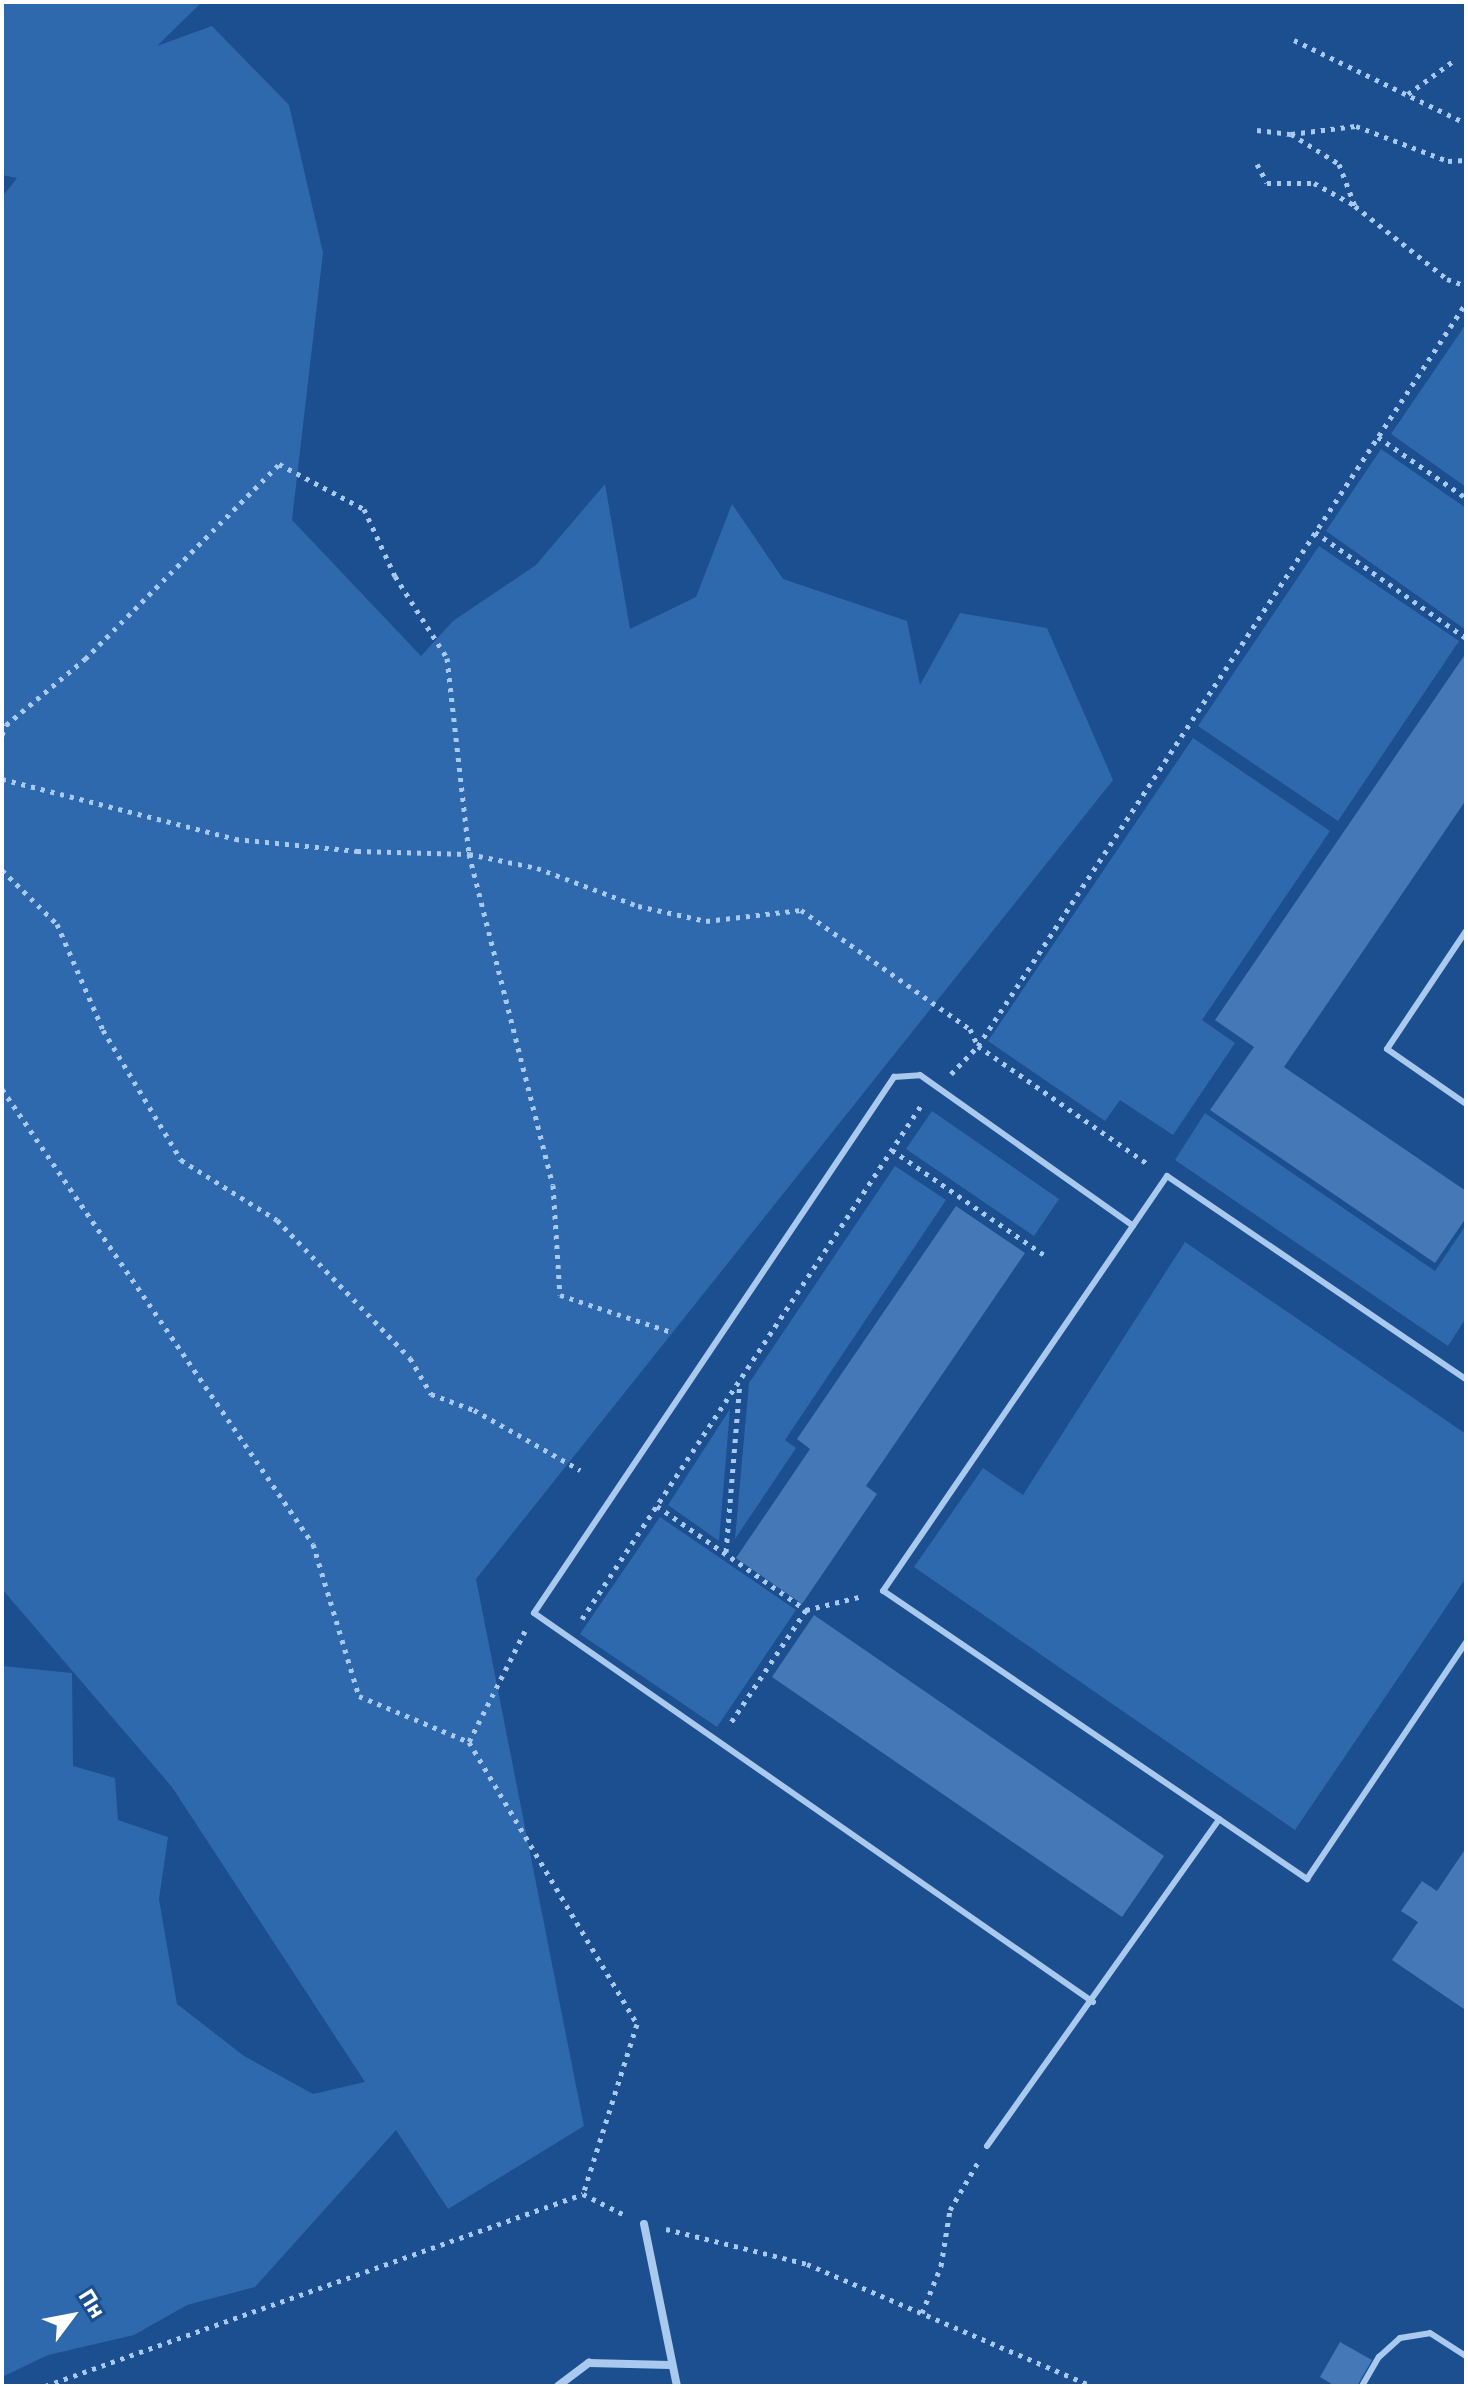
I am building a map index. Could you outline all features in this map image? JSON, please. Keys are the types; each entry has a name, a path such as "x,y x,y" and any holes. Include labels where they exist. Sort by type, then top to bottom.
{"street":[{"path":"644,2224 670,2365 677,2386"},
{"path":"558,2386 589,2363 670,2365"}],"lane":[{"path":"1466,931 1387,1049 1466,1104"},
{"path":"1093,2002 534,1613 894,1077 920,1075 1133,1226"},
{"path":"1466,1379 1167,1176 883,1591 1307,1879 1466,1642"},
{"path":"987,2146 1093,2002 1219,1819"},
{"path":"1362,2386 1379,2357 1400,2338 1430,2333 1466,2356"}],"path":[{"path":"1294,40 1466,123"},
{"path":"1407,95 1456,59"},
{"path":"1257,130 1291,134 1356,126 1448,161 1466,160"},
{"path":"1291,134 1339,164 1355,206"},
{"path":"1257,164 1267,183 1314,183 1355,206 1447,279 1466,286"},
{"path":"569,1638 892,1150 937,1088 978,1046 1466,303"},
{"path":"1378,437 1466,498"},
{"path":"2,735 6,725 85,659 279,464 364,509 395,576 447,658 469,854 553,1185 560,1295 671,1332"},
{"path":"1315,532 1466,638"},
{"path":"2,779 235,839 357,851 469,854 537,868 638,906 706,921 801,910 970,1029 978,1046 1167,1176"},
{"path":"2,870 57,924 115,1053 181,1160 277,1220 410,1358 431,1394 474,1410 580,1470"},
{"path":"2,1089 313,1544 359,1696 469,1742 637,2024 583,2194"},
{"path":"892,1150 1044,1255"},
{"path":"726,1553 740,1379"},
{"path":"657,1506 806,1610"},
{"path":"718,1741 806,1610 883,1591"},
{"path":"469,1742 534,1613"},
{"path":"922,2313 941,2266 950,2210 987,2146"},
{"path":"45,2386 583,2194 644,2224 807,2264 1092,2386"}],"shaded area":[{"path":"2,2 202,2 157,46 212,26 289,105 323,253 292,520 421,656 453,621 536,565 605,484 630,629 696,597 732,504 783,579 907,621 920,685 960,613 1047,628 1113,780 476,1579 584,2126 448,2209 396,2130 255,2287 187,2305 134,2335 48,2355 2,2377 2,1666 72,1673 73,1766 115,1778 118,1820 168,1837 159,1899 177,2004 244,2056 313,2094 365,2082 172,1787 2,1589 2,197 17,178 2,175"},
{"path":"1466,324 1466,487 1391,434"},
{"path":"1381,449 1466,508 1466,630 1326,531"},
{"path":"1319,546 1459,641 1338,821 1198,726"},
{"path":"1193,738 1330,831 1202,1020 1235,1043 1173,1135 1120,1100 1105,1121 988,1041"},
{"path":"932,1111 1059,1199 1034,1236 906,1149"},
{"path":"1205,1113 1435,1271 1466,1225 1466,1318 1448,1346 1175,1160"},
{"path":"895,1166 946,1200 785,1440 796,1448 735,1539 749,1383"},
{"path":"1185,1242 1466,1434 1466,1578 1295,1830 914,1567 983,1468 1023,1495"},
{"path":"730,1409 719,1541 668,1505"},
{"path":"660,1517 796,1610 717,1727 580,1634"}],"building":[{"path":"1466,653 1466,800 1284,1067 1466,1191 1466,1218 1435,1263 1210,1110 1254,1047 1215,1020"},
{"path":"956,1206 1025,1253 866,1486 877,1494 802,1604 736,1558 810,1449 797,1439"},
{"path":"814,1615 1164,1856 1122,1917 772,1677"},
{"path":"1466,1848 1464,2009 1392,1960 1418,1922 1401,1911 1422,1881 1437,1891"},
{"path":"1340,2342 1372,2360 1357,2386 1335,2386 1320,2377"}]}
